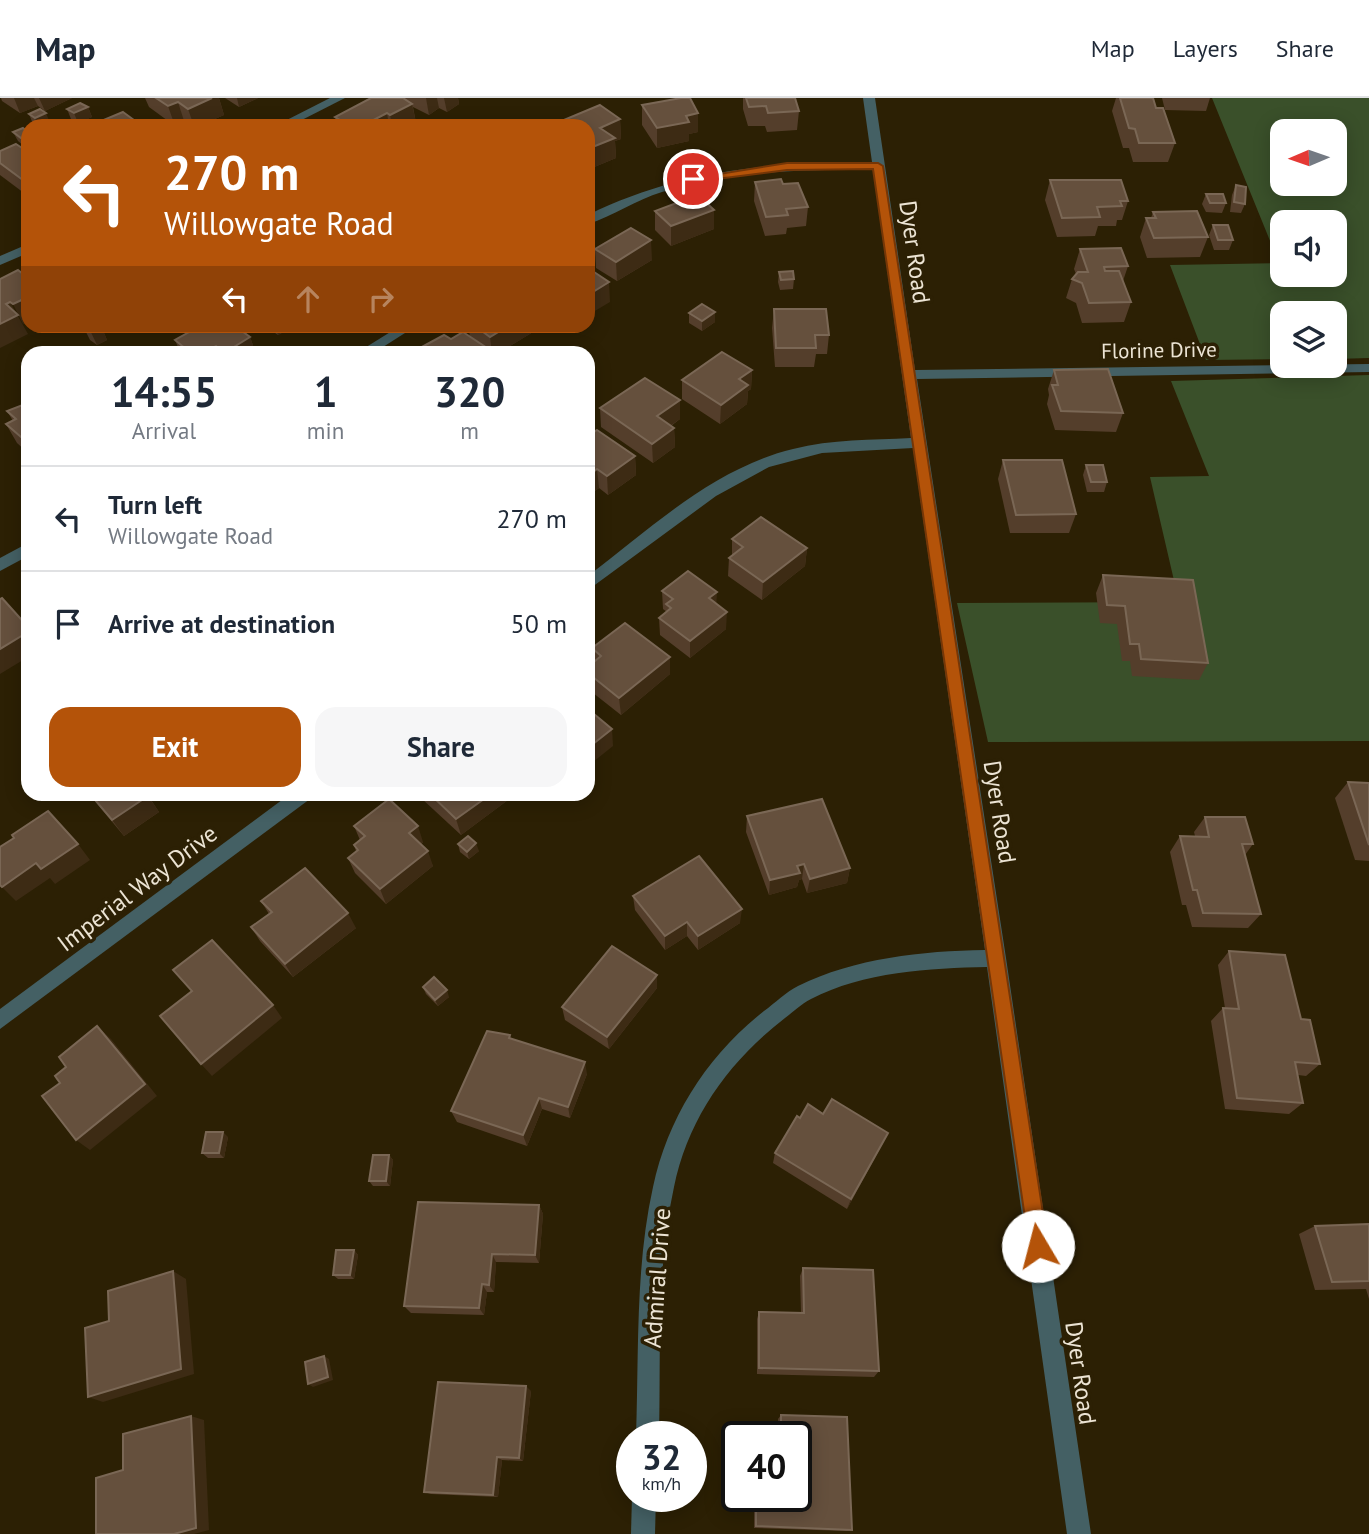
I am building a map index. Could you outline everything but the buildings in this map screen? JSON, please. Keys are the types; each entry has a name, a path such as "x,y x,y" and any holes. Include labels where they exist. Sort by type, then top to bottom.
{"street":[{"path":"296,119 340,98"},
{"name":"Dyer Road","path":"869,98 997,958 1079,1534"},
{"path":"595,217 638,196 693,179 745,170 795,166 878,166"},
{"path":"2,257 21,250"},
{"path":"375,346 397,333"},
{"name":"Florine Drive","path":"909,374 1369,368"},
{"path":"595,579 715,489 749,470 790,454 835,446 919,443"},
{"path":"0,565 21,553"},
{"name":"Imperial Way Drive","path":"0,1020 295,801"},
{"name":"Admiral Drive","path":"648,1421 656,1235 671,1157 702,1089 747,1036 803,993 866,971 936,958 997,958"},
{"path":"643,1534 644,1512"}],"green space":[{"path":"1212,98 1369,98 1369,358 1347,359 1347,301 1270,301 1270,359 1206,360 1170,265 1270,263 1270,287 1347,287 1347,210 1270,210 1270,241"},
{"path":"1369,375 1369,741 988,742 957,603 1179,602 1150,477 1209,476 1171,381 1347,378 1347,376"}],"route":[{"path":"693,179 787,166 878,166 1038,1246"}]}
